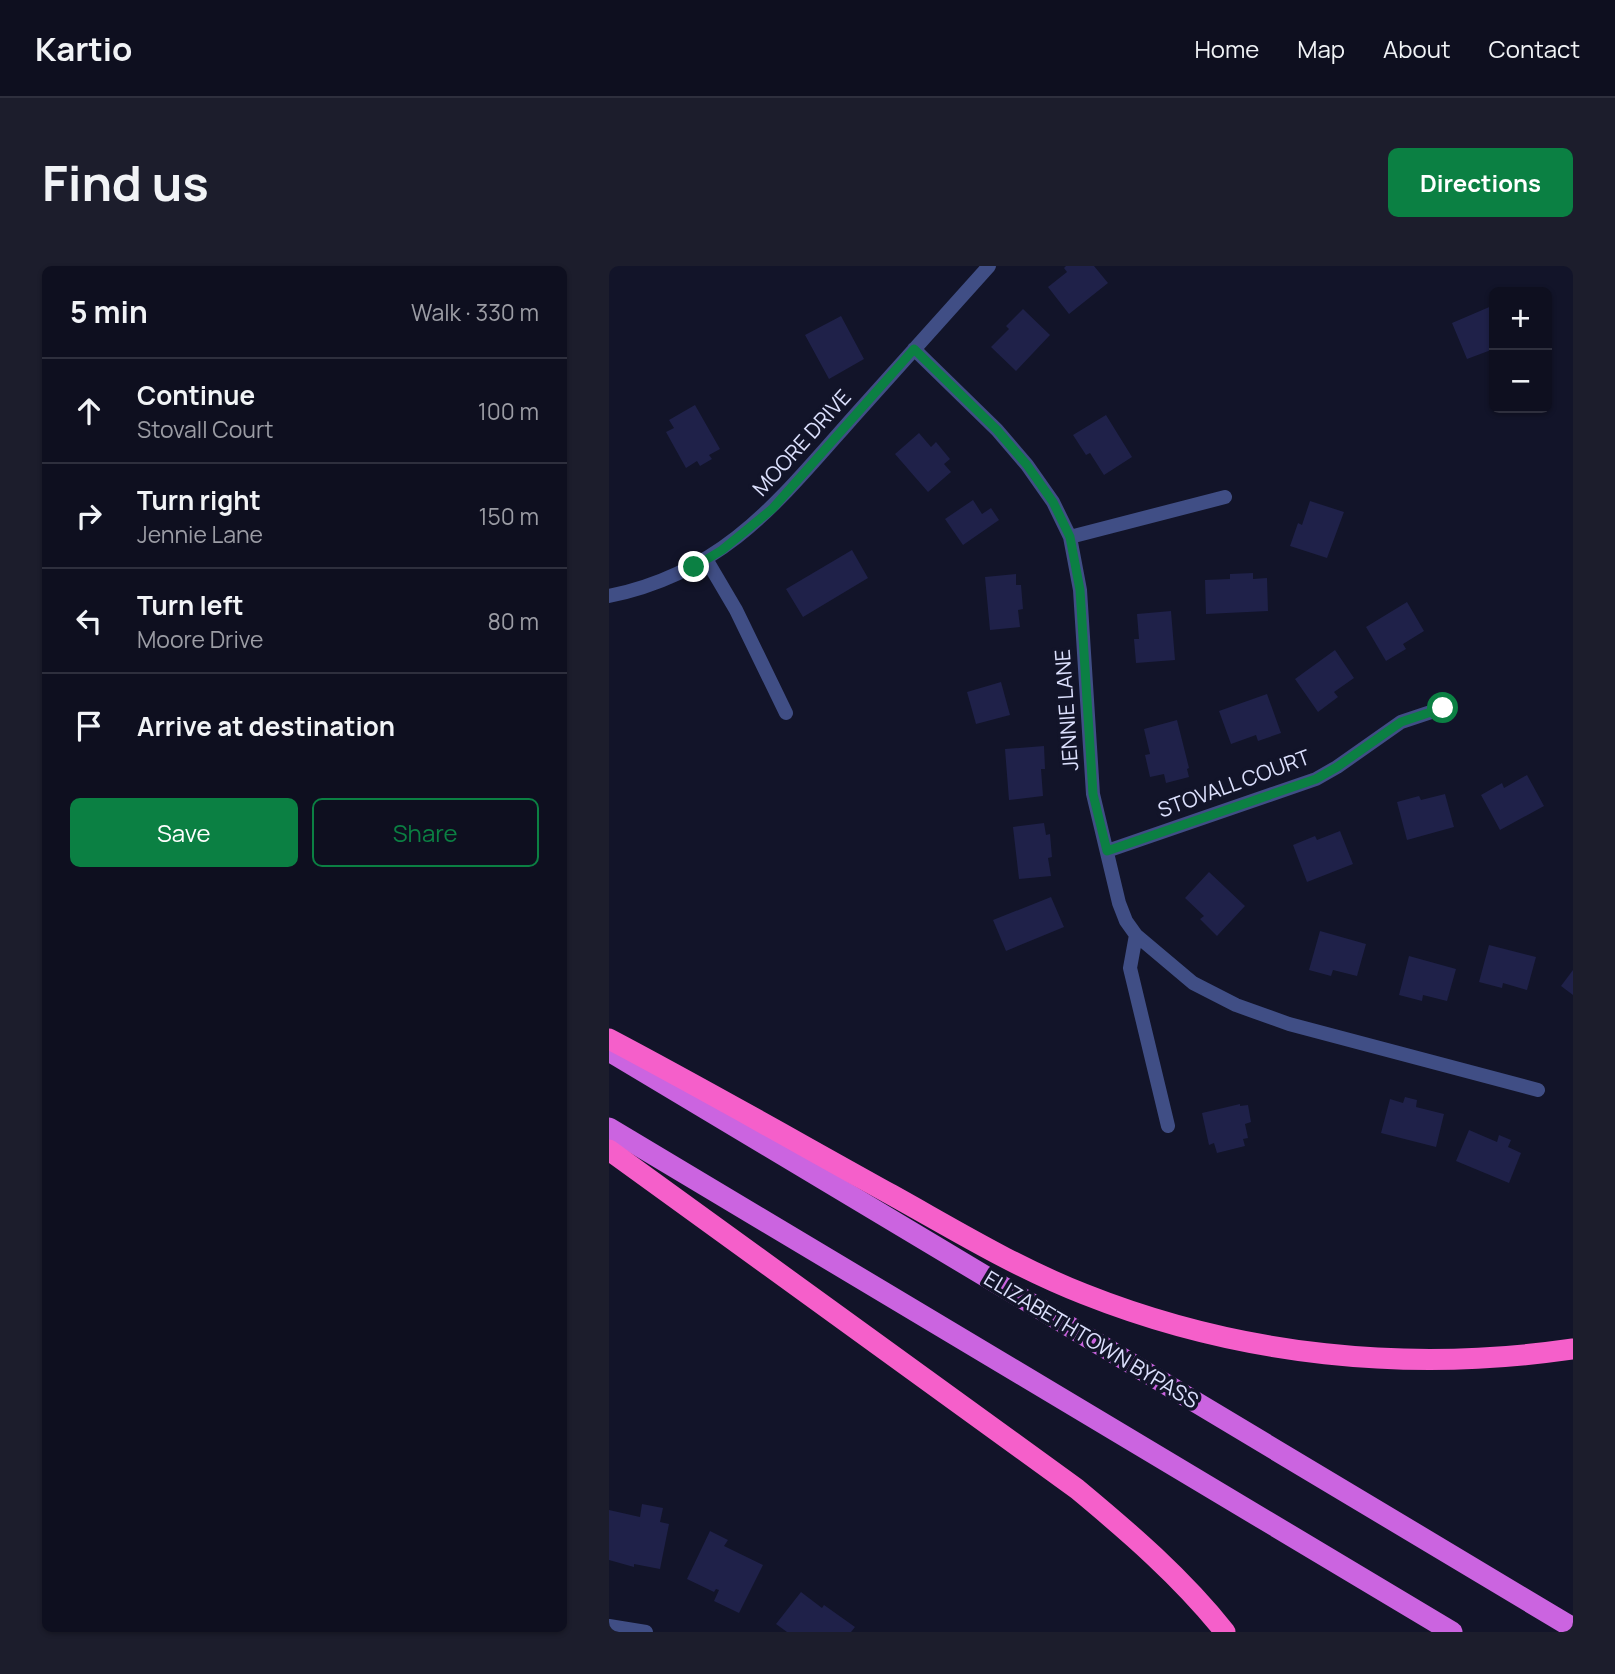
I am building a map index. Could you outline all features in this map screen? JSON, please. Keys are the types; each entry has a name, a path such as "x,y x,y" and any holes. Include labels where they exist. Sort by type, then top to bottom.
{"highway":[{"path":"609,1039 1001,1256 1084,1294 1168,1324 1255,1345 1345,1357 1434,1360 1523,1356 1573,1349"},
{"name":"ELIZABETHTOWN BYPASS","path":"609,1051 1573,1628"},
{"path":"609,1128 1453,1632"},
{"path":"609,1150 1077,1489 1143,1544 1203,1604 1225,1632"}],"street":[{"name":"MOORE DRIVE","path":"609,596 665,581 722,550 772,509 989,266"},
{"name":"JENNIE LANE","path":"914,349 997,430 1027,465 1053,502 1070,537 1080,590 1093,794 1119,904 1136,935 1193,982 1236,1005 1302,1027 1538,1090"},
{"path":"1070,537 1225,497"},
{"path":"706,559 736,610 786,713"},
{"name":"STOVALL COURT","path":"1107,851 1316,779 1401,722 1443,708"},
{"path":"1136,935 1130,968 1168,1125"},
{"path":"609,1626 646,1632"}],"building":[{"path":"1094,266 1108,283 1069,314 1048,287 1067,272 1064,268"},
{"path":"1489,307 1489,351 1467,359 1452,323"},
{"path":"1023,309 1050,335 1016,371 991,347 1009,329 1006,326"},
{"path":"841,316 864,359 829,379 805,335"},
{"path":"695,405 720,449 709,455 712,459 700,466 697,461 686,468 666,432 674,428 669,420"},
{"path":"1106,415 1132,457 1104,475 1090,453 1086,455 1073,435"},
{"path":"919,433 931,447 936,442 950,459 944,464 951,472 928,492 895,454"},
{"path":"973,500 982,514 991,508 999,520 963,545 945,519"},
{"path":"1310,501 1344,512 1327,558 1290,546 1298,523 1302,525"},
{"path":"852,550 868,578 803,617 786,589"},
{"path":"1253,573 1253,579 1267,578 1268,611 1206,614 1205,580 1230,579 1230,574"},
{"path":"1016,574 1016,585 1021,585 1023,609 1018,610 1020,627 990,630 985,577"},
{"path":"1407,602 1424,631 1403,644 1406,649 1386,661 1366,627"},
{"path":"1171,611 1175,660 1136,663 1134,639 1139,639 1137,614"},
{"path":"1335,650 1354,678 1334,692 1338,697 1318,712 1295,679"},
{"path":"1001,682 1010,715 976,724 967,692"},
{"path":"1267,694 1281,733 1258,741 1256,735 1231,744 1219,711"},
{"path":"1177,720 1189,777 1166,783 1164,774 1150,777 1145,755 1150,754 1144,729"},
{"path":"1044,746 1045,769 1041,769 1043,796 1009,800 1005,749"},
{"path":"1527,775 1544,806 1500,830 1481,795 1502,783 1504,788"},
{"path":"1445,794 1454,827 1407,840 1397,802 1419,796 1421,800"},
{"path":"1044,823 1046,835 1050,834 1052,857 1048,858 1051,876 1019,879 1013,827"},
{"path":"1340,831 1353,864 1307,882 1293,845 1315,836 1317,840"},
{"path":"1209,872 1245,906 1217,936 1200,919 1204,916 1185,898"},
{"path":"1051,897 1064,927 1006,951 993,920"},
{"path":"1320,931 1366,944 1357,976 1333,970 1331,976 1309,970"},
{"path":"1489,945 1536,957 1527,990 1503,983 1502,988 1479,982"},
{"path":"1409,956 1456,969 1447,1001 1423,995 1422,1001 1399,995"},
{"path":"1573,970 1573,995 1561,986"},
{"path":"1405,1097 1417,1100 1416,1107 1444,1114 1436,1147 1381,1133 1390,1099 1403,1103"},
{"path":"1240,1104 1248,1105 1251,1122 1245,1124 1248,1138 1243,1139 1245,1146 1217,1153 1214,1143 1209,1145 1202,1113"},
{"path":"1469,1130 1497,1142 1499,1135 1511,1140 1508,1147 1521,1153 1509,1183 1456,1161"},
{"path":"642,1504 663,1508 660,1522 669,1524 660,1569 634,1564 634,1567 609,1560 609,1510 640,1517"},
{"path":"710,1531 728,1540 724,1546 763,1565 739,1613 714,1601 719,1590 714,1592 687,1579"},
{"path":"801,1592 855,1627 851,1632 787,1632 776,1624"}],"route":[{"path":"694,567 722,550 772,509 914,349 997,430 1027,465 1053,502 1070,537 1080,590 1093,794 1107,851 1316,779 1401,722 1443,708"}]}
